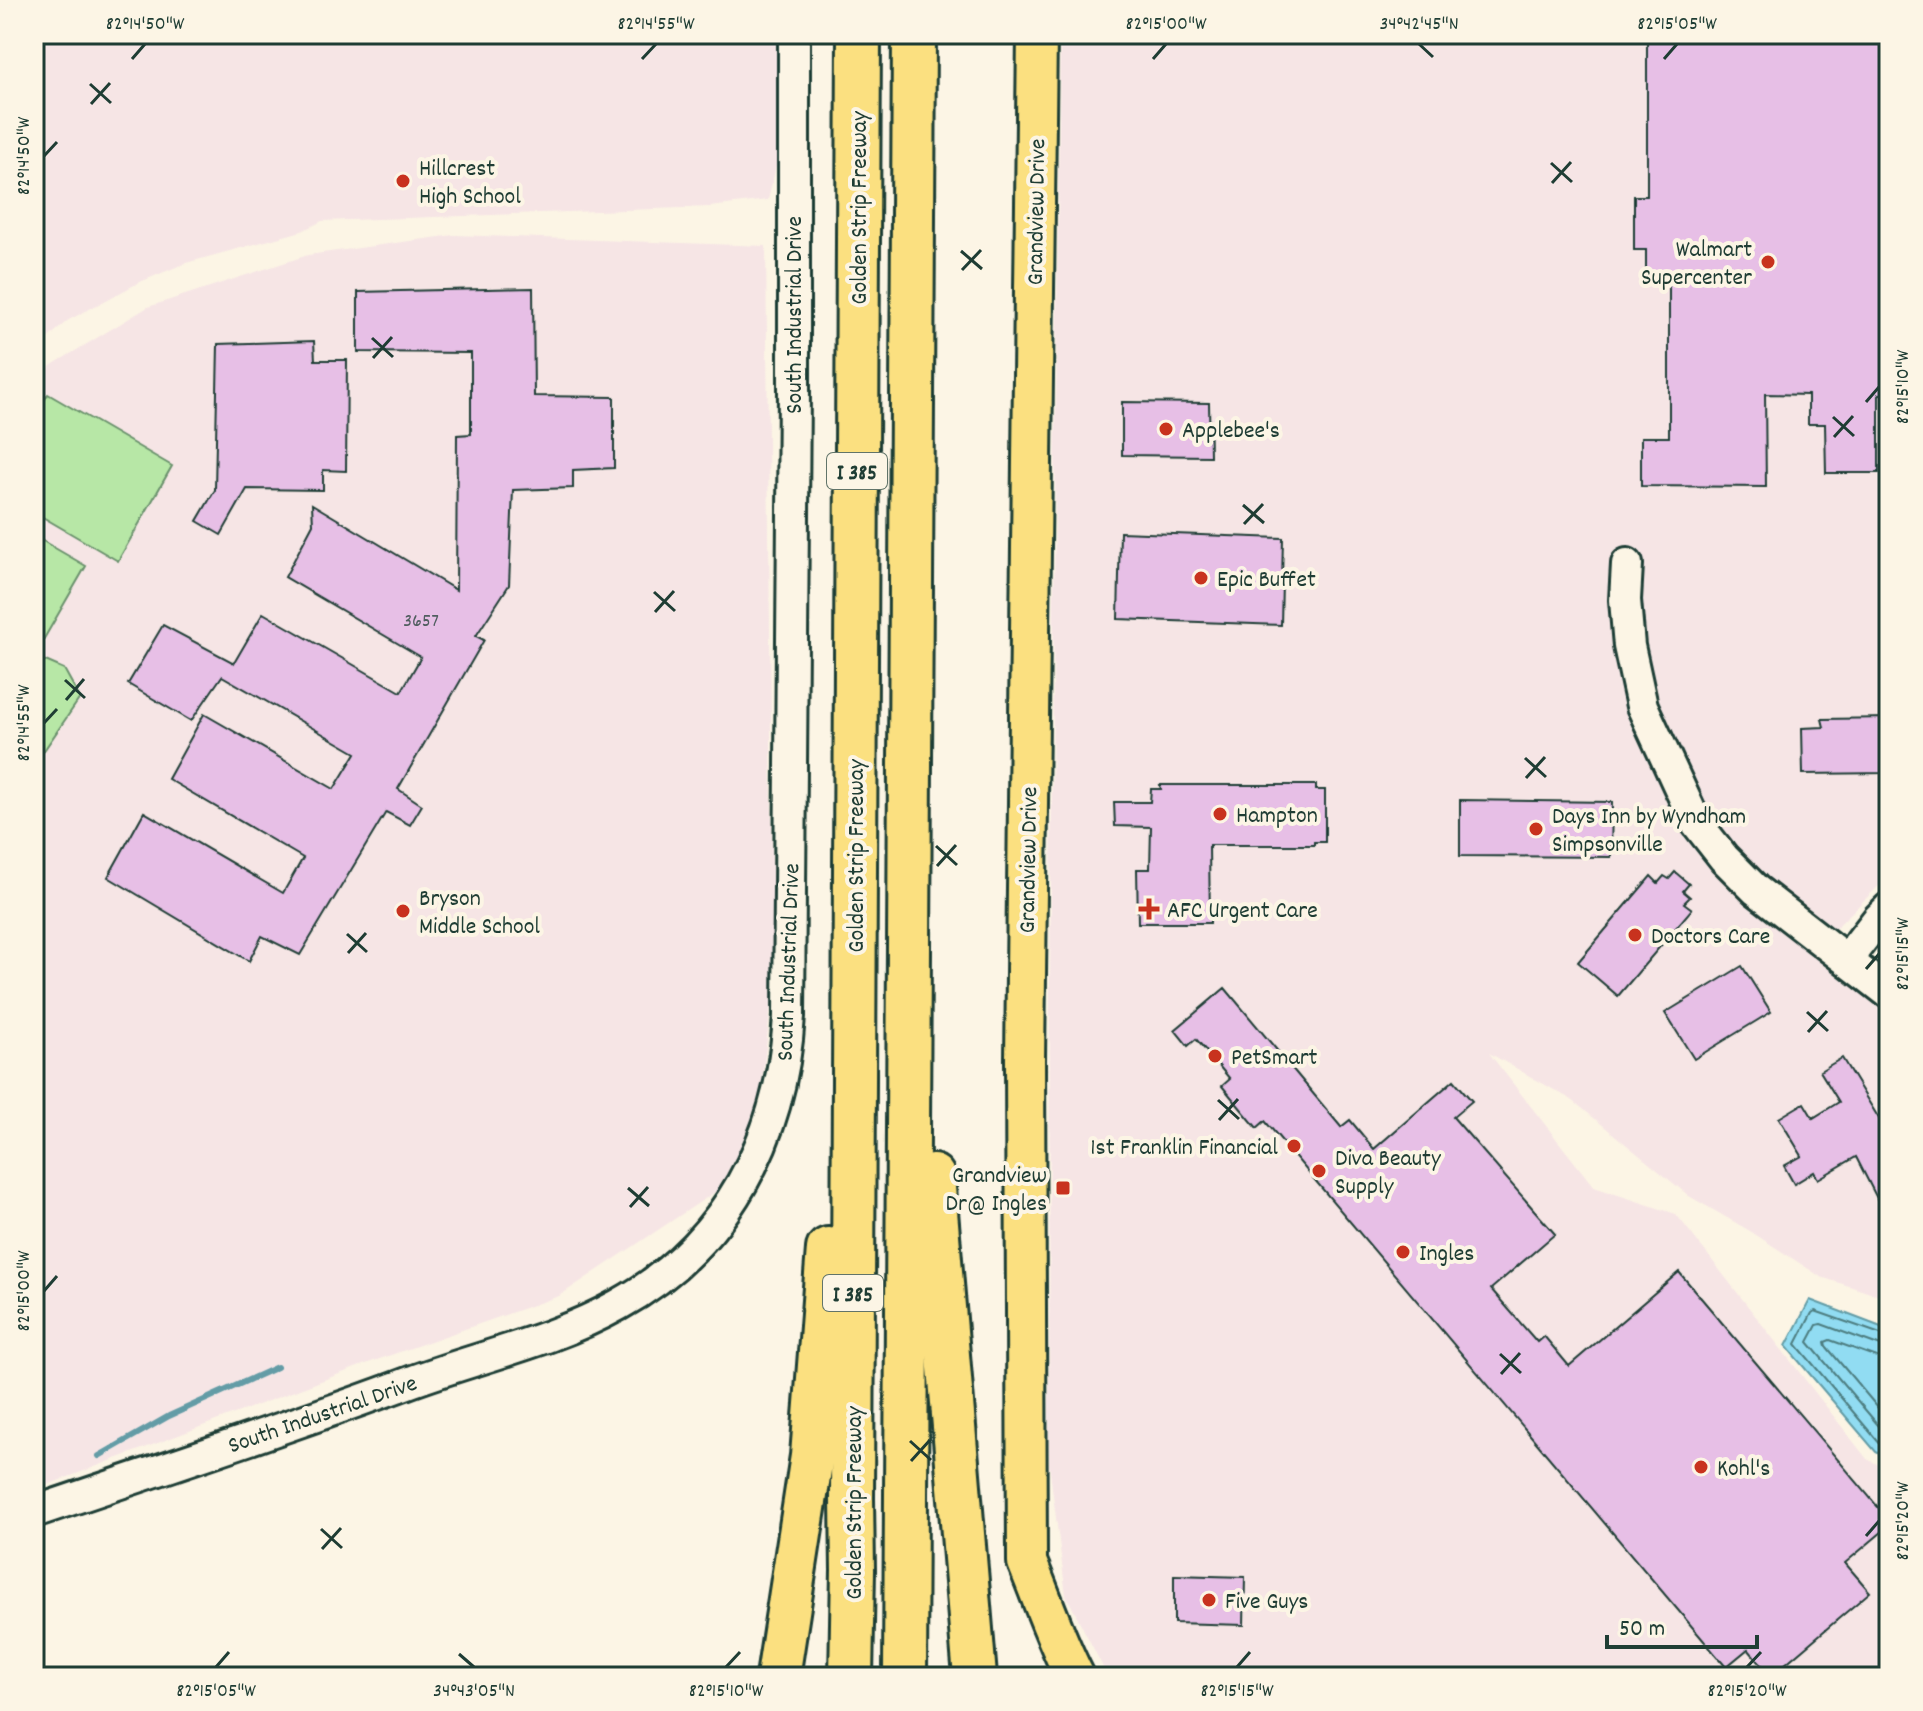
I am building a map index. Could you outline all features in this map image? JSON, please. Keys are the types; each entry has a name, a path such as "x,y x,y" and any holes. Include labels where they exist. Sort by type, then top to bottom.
{"highway":[{"name":"Golden Strip Freeway","path":"851,1677 859,34"},
{"name":"I 385","path":"905,1677 914,34"},
{"path":"778,1677 812,1456 855,909"},
{"path":"910,915 975,1677"}],"main road":[{"name":"Grandview Drive","path":"1037,34 1025,1060 1027,1562 1059,1646 1075,1677"}],"street":[{"name":"South Industrial Drive","path":"34,1512 519,1346 617,1306 671,1269 707,1233 740,1188 752,1165 778,1095 787,1048 789,1016 794,34"},
{"path":"1627,564 1625,600 1629,646 1642,706 1695,821 1724,858 1756,890 1889,993"},
{"path":"1847,959 1889,908"}],"shaded area":[{"name":"Hillcrest High School","path":"34,34 778,34 777,162 768,200 710,207 322,221 302,231 186,263 140,282 67,321 34,351"},
{"path":"1060,34 1889,34 1889,876 1810,953 1862,992 1889,1017 1889,1299 1821,1277 1689,1196 1572,1100 1489,1053 1594,1187 1676,1214 1867,1459 1889,1470 1889,1670 1880,1677 1108,1677 1066,1595 1049,1464 1050,977"},
{"name":"Bryson Middle School","path":"454,235 766,246 772,997 758,1114 718,1190 559,1296 371,1362 34,1490 34,382 52,365 148,307 308,255"}],"green space":[{"path":"48,394 172,466 118,561 34,512 34,417"},
{"path":"34,536 86,566 38,649 34,647"},
{"path":"34,656 64,669 80,698 34,765"}],"water":[{"path":"1810,1300 1889,1330 1889,1459 1876,1452 1786,1346"}],"building":[{"name":"Walmart Supercenter","path":"1647,34 1889,34 1889,394 1879,394 1879,473 1826,473 1825,424 1808,424 1808,395 1765,394 1766,487 1641,486 1641,437 1669,437 1669,274 1646,274 1646,250 1634,250 1634,196 1647,196"},
{"path":"533,288 534,396 614,397 614,468 573,470 573,488 513,490 509,585 476,636 484,640 398,789 422,805 410,825 386,812 300,955 262,936 249,961 108,877 144,812 283,893 303,858 168,779 204,714 334,789 356,753 222,676 191,721 128,684 163,625 234,663 263,613 401,692 421,657 285,577 313,524 312,504 456,590 457,435 471,434 471,353 358,352 358,292"},
{"path":"314,341 315,360 347,360 346,471 323,470 323,490 247,489 221,535 197,521 215,490 218,344"},
{"name":"Applebee's","path":"1122,402 1209,403 1210,456 1122,455"},
{"name":"Epic Buffet","path":"1120,532 1283,538 1281,625 1118,619"},
{"path":"1889,718 1889,773 1803,774 1802,728 1824,727 1822,719"},
{"name":"Hampton","path":"1160,785 1316,785 1316,790 1325,790 1325,842 1314,842 1314,845 1209,845 1210,923 1138,923 1137,869 1150,869 1151,827 1115,826 1114,802 1150,802 1151,789 1161,789"},
{"name":"Days Inn by Wyndham Simpsonville","path":"1460,800 1612,802 1611,857 1460,856"},
{"name":"Doctors Care","path":"1675,872 1689,884 1683,891 1690,897 1684,903 1692,909 1618,996 1578,962 1651,876 1658,883 1664,876 1669,879"},
{"path":"1742,966 1771,1012 1694,1059 1665,1013"},
{"name":"Kohl's","path":"1225,988 1341,1127 1350,1120 1374,1149 1454,1080 1472,1101 1453,1117 1555,1234 1491,1289 1537,1342 1544,1336 1569,1366 1679,1272 1889,1520 1889,1526 1845,1563 1870,1592 1771,1676 1748,1649 1726,1667 1265,1121 1257,1128 1222,1086 1230,1079 1196,1039 1188,1046 1175,1030"},
{"path":"1842,1058 1889,1135 1889,1222 1856,1157 1818,1179 1814,1172 1794,1184 1784,1166 1802,1156 1779,1118 1804,1103 1813,1118 1839,1102 1820,1071"},
{"name":"Five Guys","path":"1174,1575 1245,1577 1244,1625 1174,1623"}],"waterway":[{"path":"99,1456 169,1416 277,1367"}],"place":[{"name":"Hillcrest High School","path":"403,181"},
{"name":"Walmart Supercenter","path":"1768,262"},
{"name":"Applebee's","path":"1166,429"},
{"name":"Epic Buffet","path":"1201,578"},
{"name":"Hampton","path":"1220,814"},
{"name":"Days Inn by Wyndham Simpsonville","path":"1536,829"},
{"name":"AFC Urgent Care","path":"1149,909"},
{"name":"Bryson Middle School","path":"403,911"},
{"name":"Doctors Care","path":"1635,935"},
{"name":"PetSmart","path":"1215,1056"},
{"name":"1st Franklin Financial","path":"1294,1146"},
{"name":"Diva Beauty Supply","path":"1319,1171"},
{"name":"Grandview Dr@ Ingles","path":"1063,1188"},
{"name":"Ingles","path":"1403,1252"},
{"name":"Kohl's","path":"1701,1467"},
{"name":"Five Guys","path":"1209,1600"}]}
